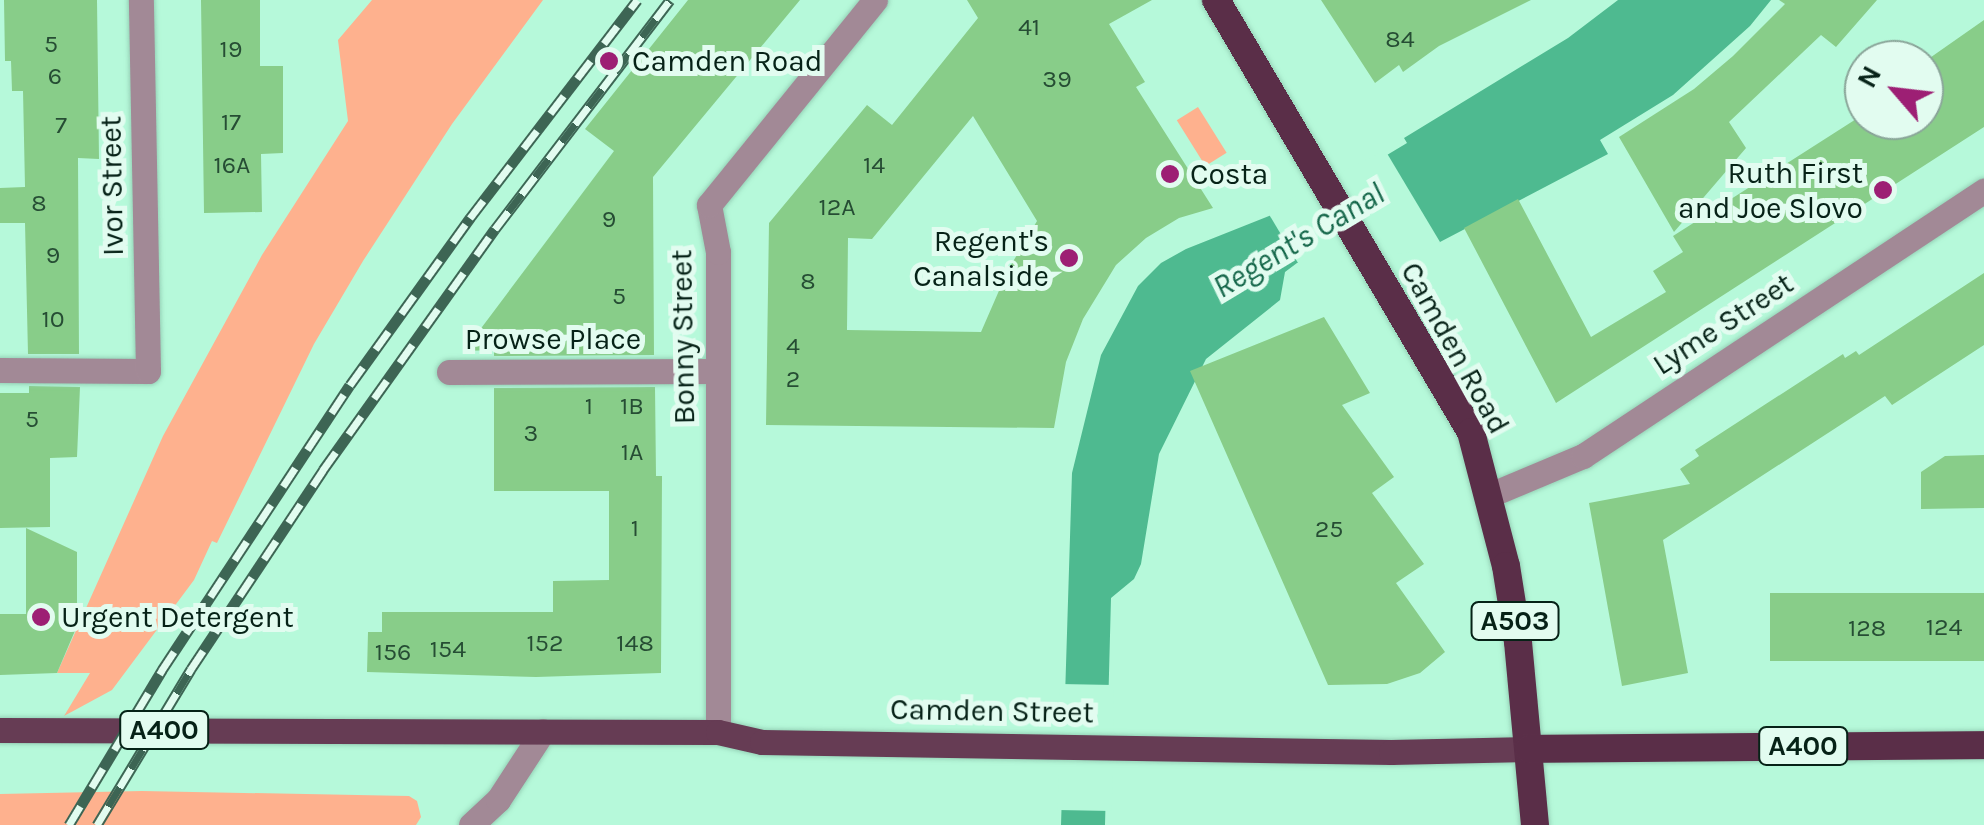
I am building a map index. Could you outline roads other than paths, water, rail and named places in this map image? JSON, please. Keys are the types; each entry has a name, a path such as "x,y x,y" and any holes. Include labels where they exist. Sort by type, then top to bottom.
{"highway":[{"name":"Camden Road","path":"1216,0 1471,432 1490,495 1518,642 1535,825"},
{"name":"Camden Street","path":"1528,749 1984,745"}],"main road":[{"name":"Camden Street","path":"0,730 718,732 762,742 1391,752 1528,749"}],"street":[{"name":"Ivor Street","path":"0,370 148,370 141,0"},
{"name":"Bonny Street","path":"718,732 718,252 710,205 875,0"},
{"name":"Lyme Street","path":"1490,495 1583,456 1984,191"},
{"name":"Prowse Place","path":"449,372 716,372"},
{"path":"480,818 543,731"}],"water":[{"name":"Regent's Canal","path":"1618,0 1771,0 1750,26 1673,95 1600,140 1608,154 1440,242 1297,263 1285,272 1280,300 1206,359 1159,454 1141,564 1134,579 1111,598 1105,825 1061,825 1072,473 1101,355 1138,286 1161,263 1186,249 1269,216 1387,155 1407,143 1404,138 1568,38"}],"railway":[{"path":"69,825 162,670 350,385 470,218 637,0"},
{"path":"97,825 191,669 323,470 495,229 670,0"}],"place":[{"name":"Camden Road","path":"609,61"},
{"name":"Costa","path":"1170,174"},
{"name":"Ruth First and Joe Slovo","path":"1883,190"},
{"name":"Regent's Canalside","path":"1069,258"},
{"name":"Urgent Detergent","path":"41,617"}]}
